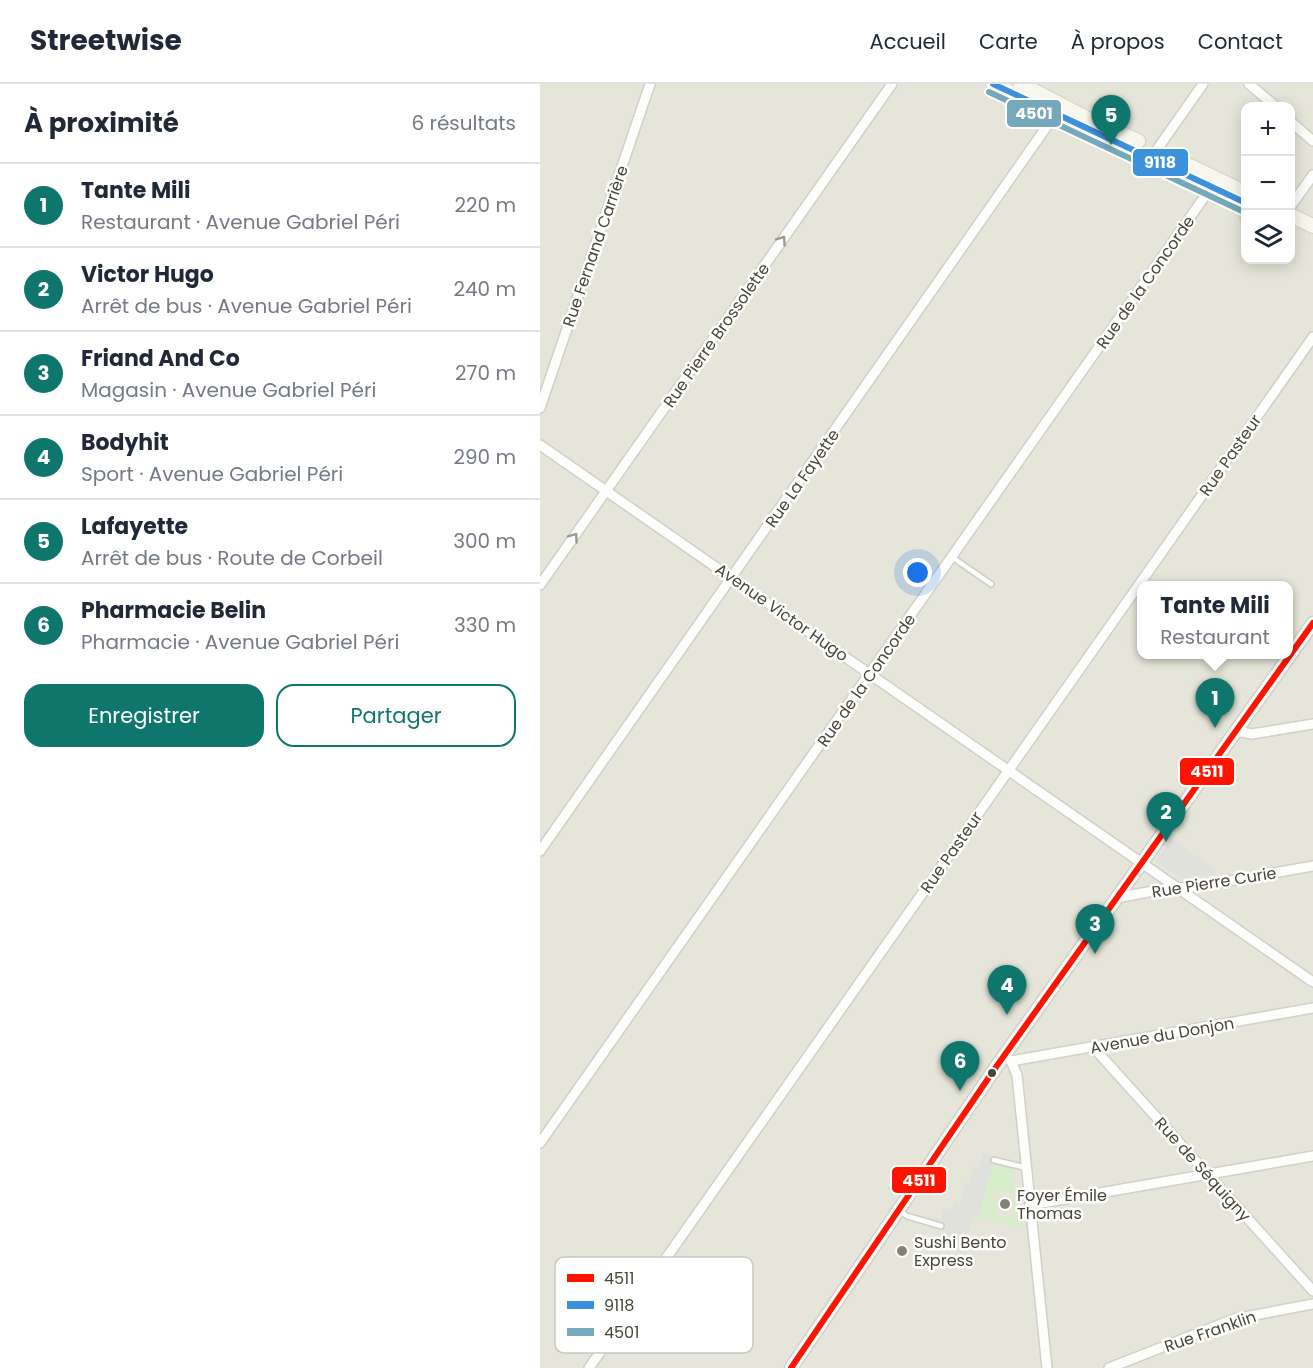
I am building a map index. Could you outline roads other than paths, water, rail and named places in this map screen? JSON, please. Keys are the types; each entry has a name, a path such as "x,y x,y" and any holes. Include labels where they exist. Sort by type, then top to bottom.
{"main road":[{"path":"993,84 1021,87 1059,109 1212,186 1241,197"},
{"path":"1059,109 1156,151 1241,197"},
{"path":"1295,223 1313,226"},
{"path":"1295,224 1313,235"}],"street":[{"name":"Rue Fernand Carrière","path":"540,408 650,84"},
{"name":"Rue Pierre Brossolette","path":"540,585 892,84"},
{"path":"1156,151 1203,84"},
{"path":"1249,84 1270,102"},
{"name":"Rue La Fayette","path":"540,851 1059,109"},
{"path":"1295,125 1313,141"},
{"path":"1295,200 1313,175"},
{"name":"Rue de la Concorde","path":"540,1143 1212,186"},
{"name":"Rue Pasteur","path":"1142,581 1313,337"},
{"name":"Avenue Victor Hugo","path":"540,445 1313,982"},
{"name":"Rue Pasteur","path":"668,1257 1137,588"},
{"path":"1293,651 1313,623"},
{"path":"791,1368 898,1209 1007,1058 1141,862 1287,659"},
{"path":"1236,731 1252,734 1313,724"},
{"name":"Rue Pierre Curie","path":"1116,898 1313,866"},
{"name":"Avenue du Donjon","path":"1007,1058 1093,1047 1313,1008"},
{"name":"Rue de Séquigny","path":"1093,1047 1313,1291"},
{"path":"1007,1058 1017,1075 1047,1368"},
{"path":"1030,1205 1313,1156"},
{"name":"Rue Franklin","path":"1109,1368 1234,1319 1313,1304"},
{"name":"Rue Pasteur","path":"590,1368 601,1353"}],"lane":[{"path":"952,557 992,584"},
{"path":"994,1160 1027,1168"},
{"path":"898,1209 907,1216 941,1226"}],"place":[{"name":"Lafayette","path":"1111,145"},
{"name":"Tante Mili","path":"1215,728"},
{"name":"Victor Hugo","path":"1166,842"},
{"name":"Friand And Co","path":"1095,954"},
{"name":"Bodyhit","path":"1007,1015"},
{"name":"Pharmacie Belin","path":"960,1091"},
{"name":"Foyer Émile Thomas","path":"1005,1204"},
{"name":"Sushi Bento Express","path":"902,1251"}]}
